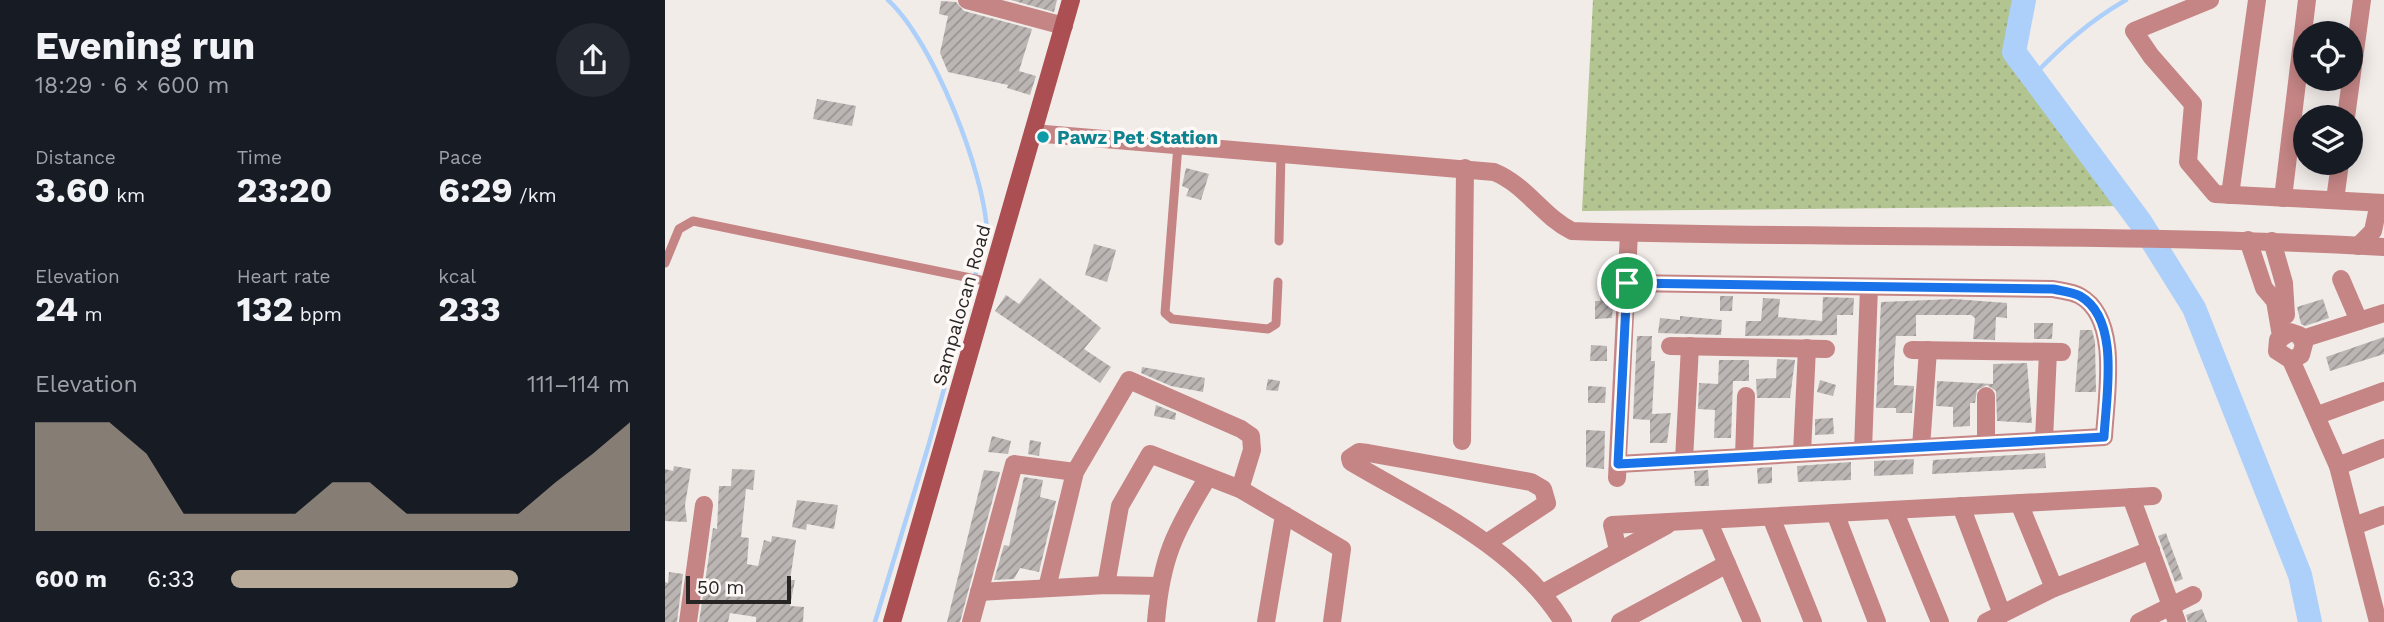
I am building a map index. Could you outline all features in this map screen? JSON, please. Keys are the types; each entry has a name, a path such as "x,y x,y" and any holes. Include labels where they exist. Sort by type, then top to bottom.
{"main road":[{"name":"Sampalocan Road","path":"892,622 1071,0"}],"street":[{"path":"967,0 1064,26"},
{"path":"2210,0 2134,31 2151,56 2193,104 2188,162 2215,194 2381,203 2372,232 2358,246"},
{"path":"2230,195 2257,0"},
{"path":"2283,198 2307,0"},
{"path":"2348,105 2361,0"},
{"path":"1033,133 1494,172 1511,179 1553,222 1572,231 2113,241 2223,239 2384,247"},
{"path":"1462,441 1465,168"},
{"path":"2335,200 2338,175"},
{"path":"1627,283 2053,289 2079,295 2095,308 2104,323 2107,355 2104,437 1683,460 1618,471 1629,233"},
{"path":"2248,240 2264,288 2275,301 2301,355 2291,360 2318,415 2338,466 2354,526 2377,586 2378,622"},
{"path":"2272,241 2284,283 2282,295 2291,336"},
{"path":"2341,279 2359,321"},
{"path":"1863,450 1870,287"},
{"path":"2291,336 2384,313"},
{"path":"1669,346 1825,349"},
{"path":"1683,460 1690,346"},
{"path":"1802,453 1807,348"},
{"path":"1921,447 1920,350 2055,352 2044,440"},
{"path":"1047,588 1076,472 1129,380 1241,429 1251,436 1252,450 1240,489"},
{"path":"2318,415 2384,391"},
{"path":"1744,457 1746,396"},
{"path":"1986,396 1986,443"},
{"path":"2338,466 2384,448"},
{"path":"1488,542 1547,503 1543,489 1531,482 1369,453 1359,452 1350,458 1351,462 1488,542 1545,593 1563,622"},
{"path":"1106,584 1120,506 1150,454 1240,489 1342,549 1332,622"},
{"path":"971,622 1014,464 1076,472"},
{"path":"1156,622 1159,586 1174,533 1208,477"},
{"path":"1618,550 1612,526 2154,496"},
{"path":"2131,497 2174,614"},
{"path":"2019,503 2054,588"},
{"path":"688,622 704,505"},
{"path":"1961,506 1994,618 2054,588 2151,550"},
{"path":"1894,510 1940,622"},
{"path":"1835,513 1877,622"},
{"path":"1266,622 1284,515"},
{"path":"2354,526 2384,515"},
{"path":"1771,517 1813,622"},
{"path":"1708,520 1748,620"},
{"path":"1545,593 1618,550 1673,522"},
{"path":"1620,622 1727,564"},
{"path":"979,592 1106,584 1159,586"},
{"path":"2140,622 2174,614 2193,595"}],"lane":[{"path":"1178,145 1164,313 1172,319 1268,329 1276,324 1278,282"},
{"path":"1279,241 1281,153"},
{"path":"665,263 679,229 693,221 989,282"}],"green space":[{"path":"1593,0 2024,0 2014,52 2128,206 1582,211"}],"building":[{"path":"1011,0 1057,0 1054,12"},
{"path":"941,1 956,2 964,11 1032,29 1019,71 1036,76 1030,95 1007,88 1008,85 948,72 940,53 948,16 939,14"},
{"path":"817,99 856,106 852,126 813,119"},
{"path":"1186,168 1209,174 1201,200 1186,196 1189,189 1182,186"},
{"path":"1094,244 1116,250 1107,282 1085,275"},
{"path":"1603,269 1611,269 1611,281 1615,281 1612,318 1595,319 1595,301 1600,301"},
{"path":"1040,278 1101,328 1084,349 1111,367 1100,383 995,311 1006,295 1019,304"},
{"path":"1720,296 1733,296 1732,311 1720,311"},
{"path":"1823,297 1854,298 1853,315 1837,315 1837,335 1745,336 1746,321 1761,321 1763,298 1780,299 1778,317 1822,321"},
{"path":"1954,299 2007,303 2007,318 1996,317 1995,340 1973,339 1975,318 1971,315 1916,315 1916,336 1896,336 1894,363 1894,385 1914,386 1912,413 1896,413 1896,408 1876,408 1881,302"},
{"path":"2323,299 2329,318 2305,326 2301,324 2297,307"},
{"path":"1680,316 1722,320 1721,335 1658,333 1660,318 1680,320"},
{"path":"2034,323 2053,323 2052,339 2034,339"},
{"path":"2080,330 2092,330 2095,342 2096,392 2075,392"},
{"path":"1637,336 1652,336 1651,361 1655,361 1652,414 1671,413 1667,443 1650,443 1650,420 1633,419"},
{"path":"2384,337 2384,354 2330,371 2326,357"},
{"path":"1591,345 1607,346 1607,361 1590,361"},
{"path":"1777,359 1795,360 1790,398 1757,398 1756,379 1776,378"},
{"path":"1719,360 1749,360 1749,381 1733,381 1731,438 1714,438 1715,410 1698,409 1699,383 1718,384"},
{"path":"2027,363 2032,423 1997,421 1996,391 1987,385 1977,390 1975,403 1970,403 1970,426 1953,427 1953,407 1936,406 1937,381 1993,384 1993,364"},
{"path":"1142,367 1205,378 1203,392 1171,386 1141,373"},
{"path":"1268,379 1280,381 1278,391 1266,390"},
{"path":"1820,380 1836,385 1833,396 1817,392"},
{"path":"1588,386 1606,387 1605,403 1588,403"},
{"path":"1156,405 1176,413 1175,420 1154,416"},
{"path":"1833,418 1834,434 1815,435 1815,419"},
{"path":"1586,430 1605,431 1604,469 1586,467"},
{"path":"992,436 1011,441 1008,454 988,452"},
{"path":"1030,440 1041,442 1039,456 1028,454"},
{"path":"2045,453 2046,468 1932,474 1933,460"},
{"path":"1914,459 1913,474 1874,476 1874,461"},
{"path":"1851,462 1851,480 1798,482 1797,466"},
{"path":"674,466 691,469 685,505 687,522 665,521 665,469 673,471"},
{"path":"1772,467 1772,483 1758,484 1757,468"},
{"path":"732,469 755,470 753,490 746,489 741,537 749,538 747,564 758,566 764,540 771,542 772,536 796,540 790,580 795,580 790,606 804,607 803,622 756,622 756,617 730,613 728,622 699,622 713,528 717,529 719,486 731,486"},
{"path":"984,470 1000,472 960,622 947,622"},
{"path":"1708,470 1709,486 1695,486 1694,471"},
{"path":"1024,477 1043,480 1040,497 1056,501 1039,572 1020,568 1014,579 994,580 1004,545 1009,546"},
{"path":"797,500 838,505 834,529 807,524 806,530 792,527"},
{"path":"2166,533 2183,579 2175,582 2158,536"},
{"path":"669,572 683,574 677,622 665,622 665,582 668,583"},
{"path":"2202,609 2207,622 2188,622 2186,615"}],"waterway":[{"path":"875,622 928,447 987,233 977,177 954,109 922,45 905,19 888,0"},
{"path":"2024,0 2014,52 2141,223 2194,308 2300,575 2310,622"},
{"path":"2032,77 2076,35 2126,0"}],"place":[{"name":"Pawz Pet Station","path":"1043,137"}],"route":[{"path":"1627,283 2053,289 2079,295 2095,308 2104,323 2107,355 2104,437 1618,464 1627,283"}]}
